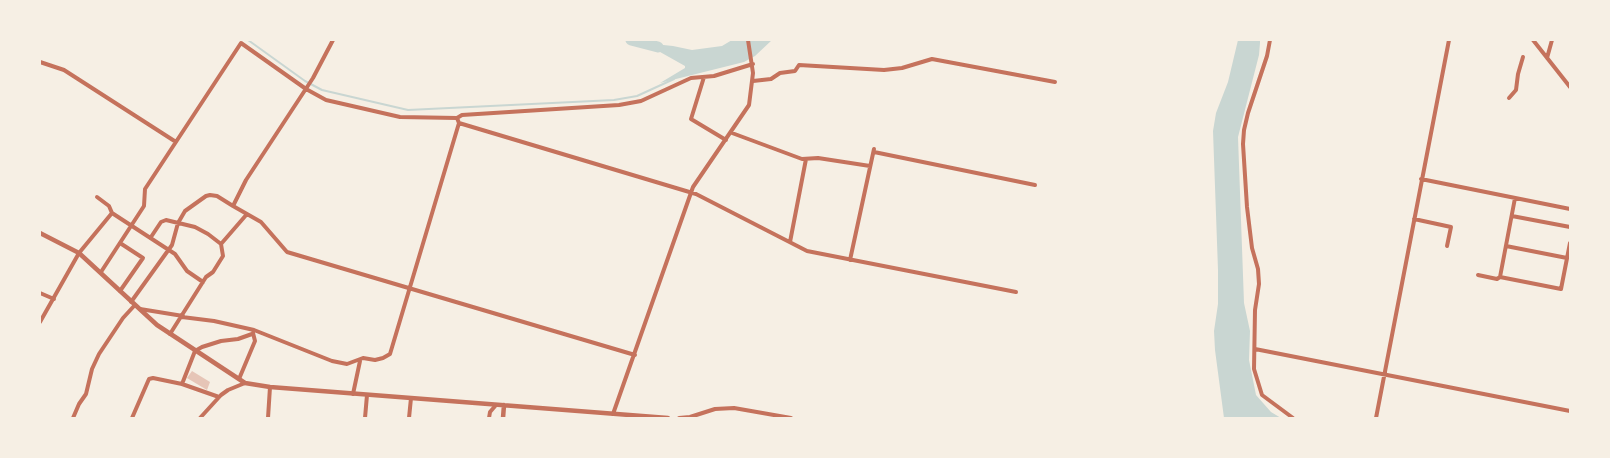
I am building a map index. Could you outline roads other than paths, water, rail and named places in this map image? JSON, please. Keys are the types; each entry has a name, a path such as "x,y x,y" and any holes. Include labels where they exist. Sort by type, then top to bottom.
{"street":[{"path":"233,206 246,180 314,78 332,40"},
{"path":"613,414 693,187 749,106 753,81 753,64 748,40"},
{"path":"1270,40 1267,56 1248,114 1243,144 1251,239 1258,269 1259,284 1255,310 1254,369 1262,395 1293,418"},
{"path":"1376,418 1421,179 1450,40"},
{"path":"1533,40 1570,87"},
{"path":"1547,58 1552,40"},
{"path":"101,272 144,206 145,189 241,43 306,90 326,100 390,116 458,121 691,193 807,251 1016,292"},
{"path":"1509,98 1516,90 1523,57"},
{"path":"753,81 771,79 780,73 794,71 800,65 884,70 902,68 932,59 1055,82"},
{"path":"40,62 64,70 176,142"},
{"path":"135,305 214,321 253,332 332,361 347,364 363,358 375,360 383,358 390,354 458,121 462,115 620,105 641,101 684,80 722,74 753,64"},
{"path":"704,77 691,119 726,140"},
{"path":"732,132 795,158 818,158 870,166"},
{"path":"850,260 874,150 1035,185"},
{"path":"790,242 806,159"},
{"path":"1421,179 1570,209"},
{"path":"73,418 86,394 92,369 99,354 123,318 135,305 172,245 178,223 185,211 206,196 216,196 261,222 287,252 635,354"},
{"path":"97,197 109,206 112,213 169,249 180,258 187,271 203,282"},
{"path":"1500,277 1515,198"},
{"path":"40,322 79,253 112,213"},
{"path":"220,244 247,214"},
{"path":"1512,216 1570,227"},
{"path":"1414,219 1450,227 1447,246"},
{"path":"151,237 161,222 166,220 178,223 208,234 220,244 223,256 213,272 206,277 170,334"},
{"path":"40,233 79,253 135,305 170,334 245,383 353,394 668,418"},
{"path":"120,243 143,258 120,291"},
{"path":"1478,276 1497,279 1500,277 1561,289 1570,243"},
{"path":"1506,246 1567,258"},
{"path":"40,293 54,299"},
{"path":"182,384 195,351 202,347 253,332"},
{"path":"239,379 255,341 253,332"},
{"path":"1255,349 1570,411"},
{"path":"353,394 360,360"},
{"path":"132,418 149,379 154,378 182,384 219,397"},
{"path":"200,418 228,390 245,383"},
{"path":"268,418 270,387"},
{"path":"365,418 367,395"},
{"path":"409,418 411,398"},
{"path":"489,418 490,412 496,404"},
{"path":"503,418 504,405"},
{"path":"679,418 690,417 714,409 734,408 791,418"}],"waterway":[{"path":"248,40 305,81 322,90 408,110 614,100 637,96 674,79"},
{"path":"631,40 658,47"}]}
